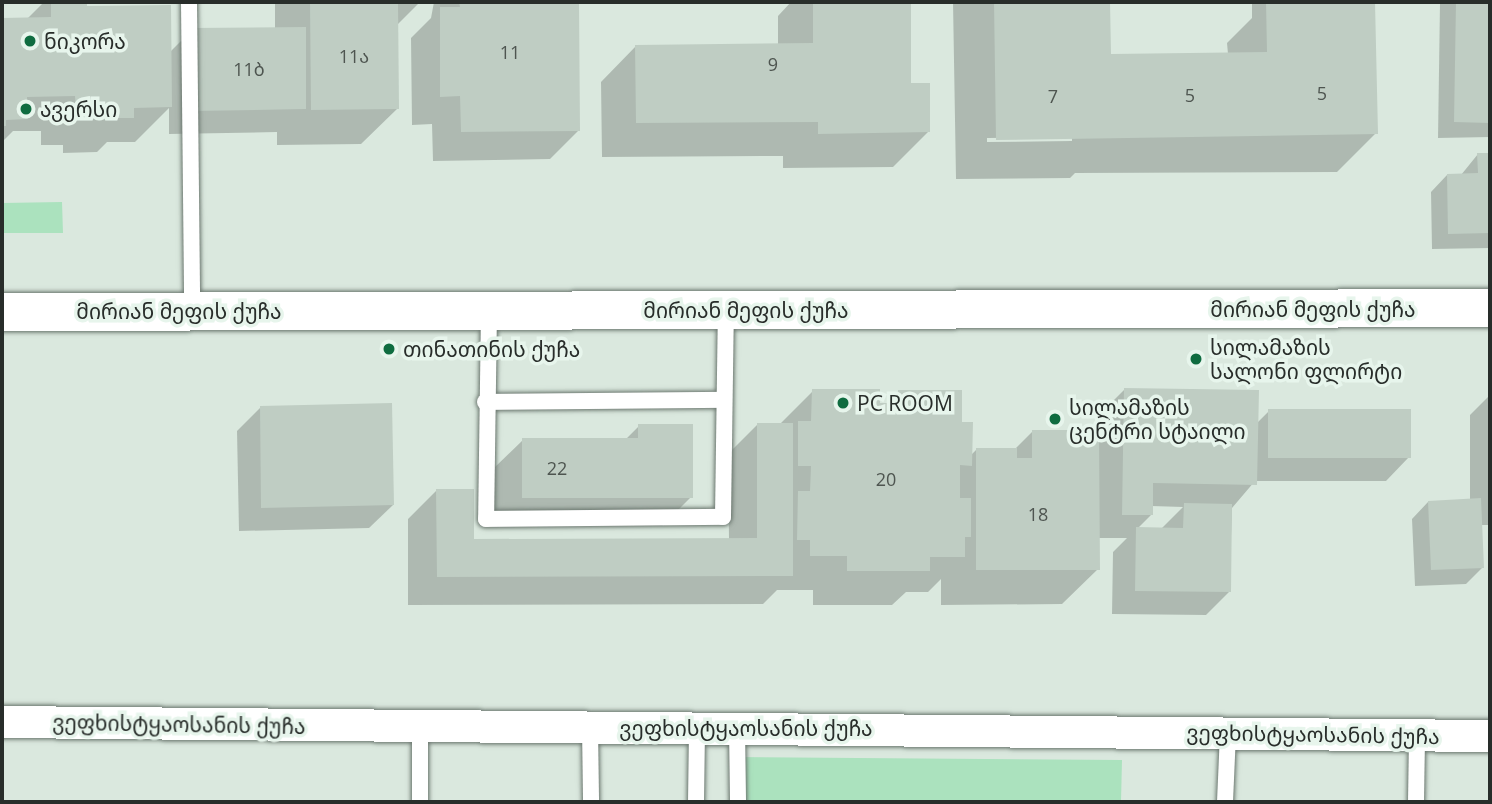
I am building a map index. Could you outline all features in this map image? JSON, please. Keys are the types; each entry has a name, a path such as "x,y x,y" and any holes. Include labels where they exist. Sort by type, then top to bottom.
{"main road":[{"name":"მირიან მეფის ქუჩა","path":"2,312 1490,308"}],"street":[{"name":"ვეფხისტყაოსანის ქუჩა","path":"2,722 1490,736"}],"lane":[{"path":"189,2 192,311"},
{"path":"489,311 485,402 486,519 542,519 723,517 722,400 726,310"},
{"path":"485,402 722,400"},
{"path":"421,726 421,802"},
{"path":"590,727 591,802"},
{"path":"696,802 697,728"},
{"path":"737,728 738,802"},
{"path":"1226,802 1228,733"},
{"path":"1416,802 1417,735"}],"green space":[{"path":"62,202 63,233 2,233 2,203"},
{"path":"733,757 1122,760 1121,802 732,802"}],"building":[{"path":"51,2 87,2 87,6 171,5 172,107 134,108 134,118 98,118 98,110 76,111 75,96 27,97 28,119 6,120 6,126 2,126 2,18 51,17"},
{"path":"310,2 398,2 399,109 311,110"},
{"path":"459,2 579,2 580,131 461,132 460,96 440,97 440,7 460,7"},
{"path":"813,2 911,2 911,83 930,83 930,132 818,134 818,122 636,123 635,45 813,43"},
{"path":"994,2 1110,2 1111,54 1267,52 1266,2 1375,2 1378,134 996,140"},
{"path":"1456,2 1490,2 1490,123 1454,122"},
{"path":"306,27 306,109 192,111 191,28"},
{"path":"1477,153 1490,153 1490,233 1448,234 1447,174 1478,173"},
{"path":"1124,388 1259,390 1257,485 1153,483 1153,515 1122,515"},
{"path":"812,389 880,389 880,403 898,403 898,390 962,390 962,422 973,422 972,466 960,465 960,498 971,498 971,537 965,537 965,557 930,557 930,571 847,571 847,556 810,556 810,540 797,540 798,491 810,491 811,466 798,466 798,421 811,421"},
{"path":"392,403 394,505 261,508 260,406"},
{"path":"1268,409 1411,409 1411,458 1268,458"},
{"path":"757,423 793,423 793,576 437,577 436,489 474,489 474,539 757,538"},
{"path":"638,424 693,424 693,498 522,498 522,438 638,438"},
{"path":"1032,430 1099,430 1100,570 976,570 976,448 1017,448 1017,458 1032,458"},
{"path":"1481,498 1484,568 1431,570 1428,501"},
{"path":"1184,503 1232,504 1231,592 1135,591 1136,527 1183,528"}],"place":[{"name":"ნიკორა","path":"30,41"},
{"name":"ავერსი","path":"26,109"},
{"name":"თინათინის ქუჩა","path":"389,349"},
{"name":"სილამაზის სალონი ფლირტი","path":"1196,359"},
{"name":"PC ROOM","path":"843,403"},
{"name":"სილამაზის ცენტრი სტაილი","path":"1055,419"}]}
